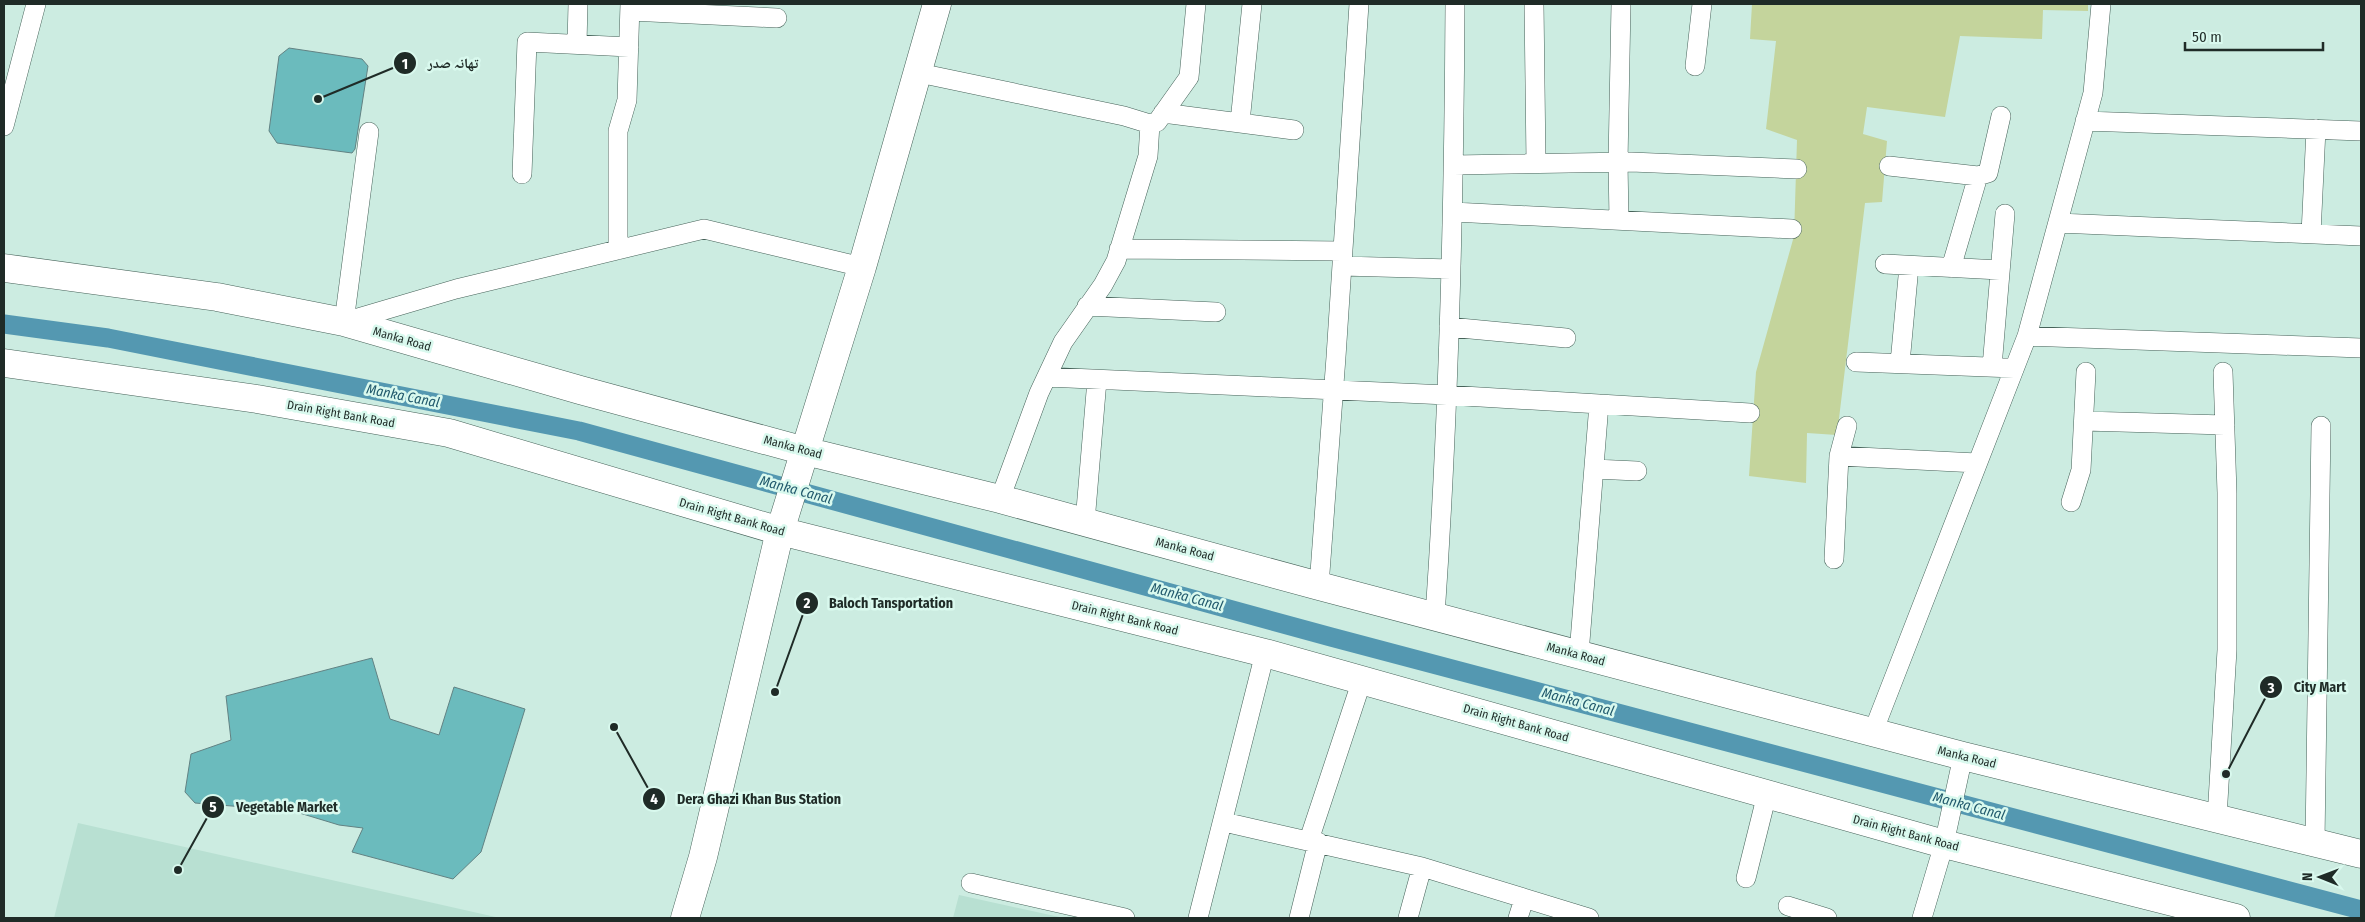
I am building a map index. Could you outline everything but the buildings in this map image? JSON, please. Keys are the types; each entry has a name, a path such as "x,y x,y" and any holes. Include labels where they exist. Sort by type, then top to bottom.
{"main road":[{"path":"685,918 703,857 780,531 862,268 919,73 937,4"},
{"name":"Manka Road","path":"4,268 217,297 344,322 580,390 801,463 1000,499 1319,586 1963,756 2361,854"},
{"name":"Drain Right Bank Road","path":"4,363 257,399 449,433 780,531 1265,653 1944,844 2236,918"}],"street":[{"path":"4,126 36,4"},
{"path":"577,44 578,4"},
{"path":"1000,499 1046,377 1063,342 1102,285 1119,250 1148,156 1156,119 1189,78 1196,4"},
{"path":"1240,122 1252,4"},
{"path":"1319,586 1334,391 1359,4"},
{"path":"1435,616 1446,445 1454,165 1455,4"},
{"path":"1534,4 1536,163"},
{"path":"1620,220 1618,162 1621,4"},
{"path":"1695,66 1702,4"},
{"path":"1873,732 2027,336 2093,93 2101,4"},
{"path":"618,250 618,131 626,100 630,7 777,18"},
{"path":"522,174 528,42 629,47"},
{"path":"919,73 1124,116 1240,122 1294,130"},
{"path":"1889,166 1978,176 1988,173 2001,116"},
{"path":"2085,121 2361,131"},
{"path":"2311,234 2316,129"},
{"path":"369,132 344,322 456,289 704,229 862,268"},
{"path":"1454,165 1618,162 1797,169"},
{"path":"1951,268 1978,176"},
{"path":"1453,212 1792,229"},
{"path":"1992,367 2005,214"},
{"path":"2058,223 2361,236"},
{"path":"1119,250 1342,258 1451,269"},
{"path":"1885,264 2000,270"},
{"path":"1900,363 1909,266"},
{"path":"1087,306 1216,312"},
{"path":"1449,327 1566,338"},
{"path":"2027,336 2361,348"},
{"path":"1856,362 2014,368"},
{"path":"2071,502 2081,470 2086,372"},
{"path":"2217,818 2227,650 2223,372"},
{"path":"1046,377 1447,395 1750,413"},
{"path":"1085,522 1097,380"},
{"path":"1579,654 1600,404"},
{"path":"2084,421 2225,425"},
{"path":"1834,559 1839,456 1847,426"},
{"path":"2315,842 2321,426"},
{"path":"1839,456 1977,463"},
{"path":"1594,469 1637,471"},
{"path":"1198,918 1224,822 1265,653"},
{"path":"1299,918 1314,841 1362,680"},
{"path":"1922,918 1944,844 1963,756"},
{"path":"1746,878 1767,794"},
{"path":"1224,822 1422,867 1588,918"},
{"path":"1408,918 1422,867"},
{"path":"971,883 1125,918"},
{"path":"1518,918 1524,899"},
{"path":"1788,906 1827,918"}],"shaded area":[{"path":"78,823 500,918 54,918"},
{"path":"959,895 1064,918 953,918"}],"green space":[{"path":"1752,4 2088,4 2088,11 2043,10 2042,39 1960,36 1945,117 1867,107 1863,134 1887,141 1882,202 1865,203 1837,435 1807,433 1806,483 1749,476 1756,372 1794,236 1797,140 1766,129 1776,41 1750,39"}],"waterway":[{"name":"Manka Canal","path":"4,324 108,338 579,431 1331,637 2361,910"}],"place":[{"name":"تھانہ صدر","path":"318,99"},
{"name":"Baloch Tansportation","path":"775,692"},
{"name":"Dera Ghazi Khan Bus Station","path":"614,727"},
{"name":"City Mart","path":"2226,774"},
{"name":"Vegetable Market","path":"178,870"}]}
